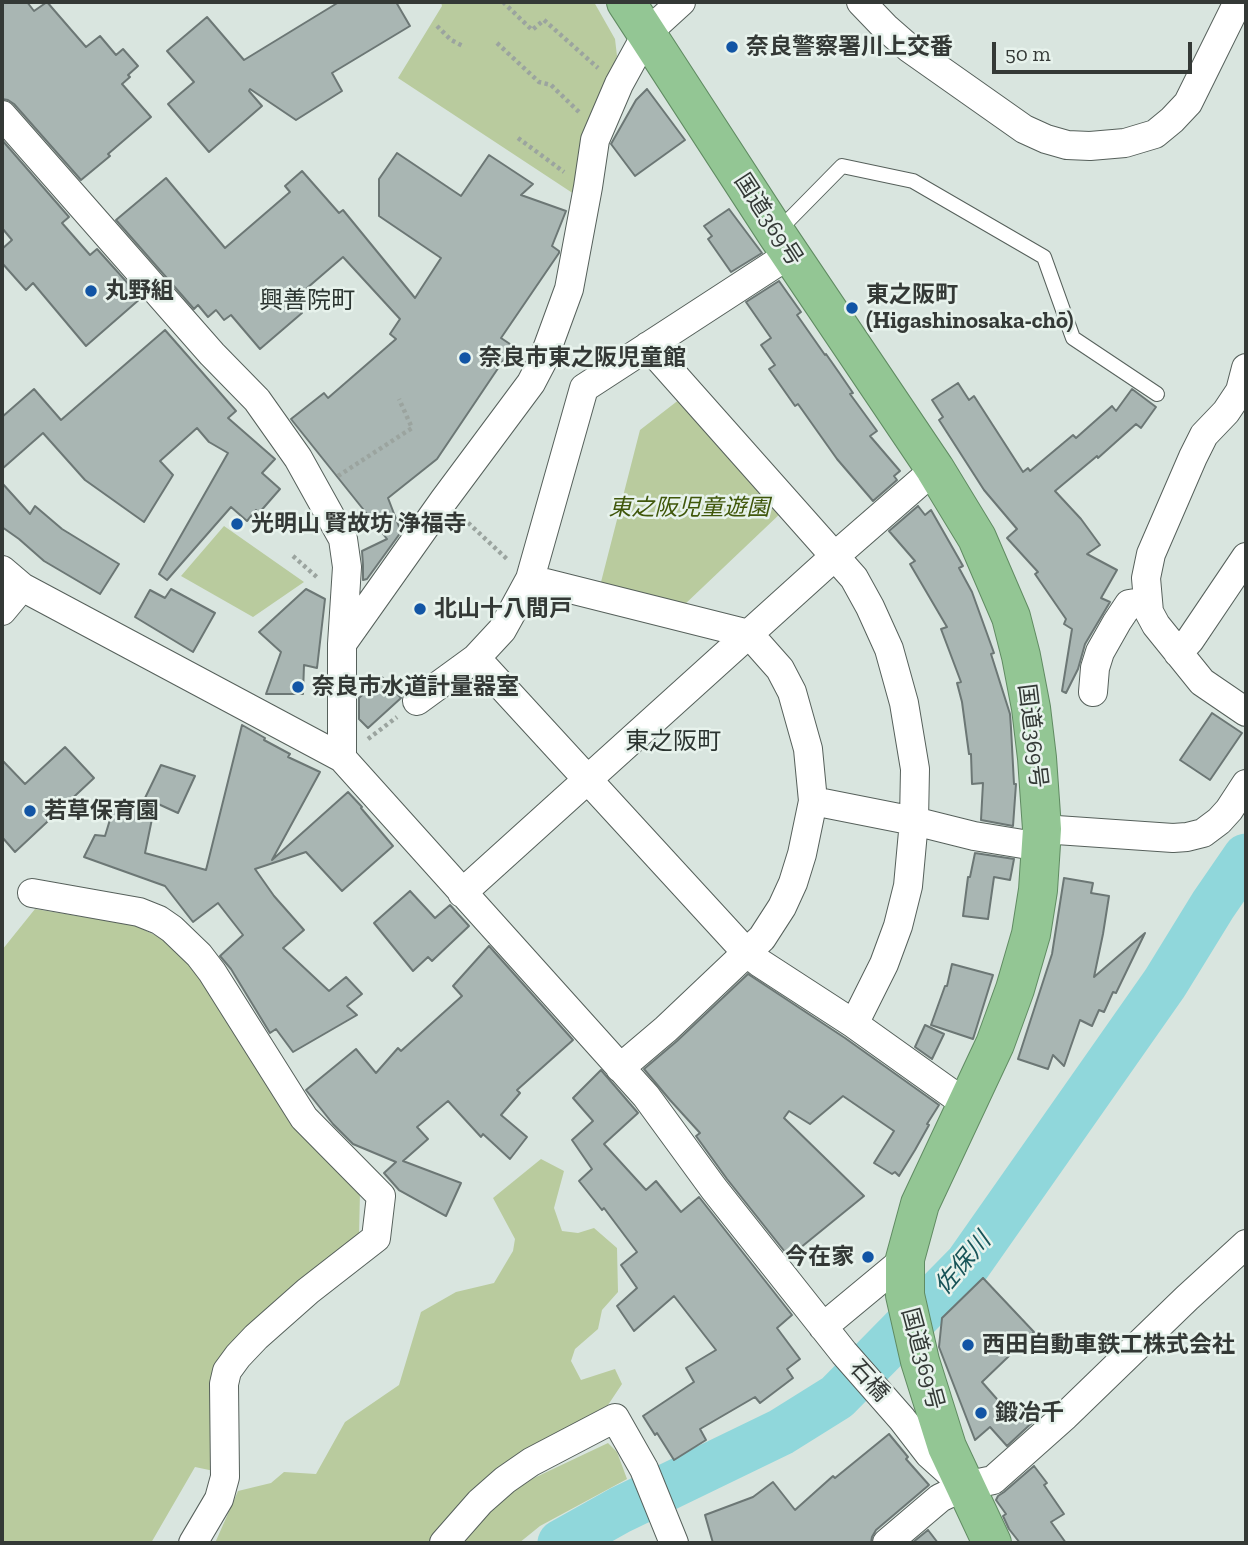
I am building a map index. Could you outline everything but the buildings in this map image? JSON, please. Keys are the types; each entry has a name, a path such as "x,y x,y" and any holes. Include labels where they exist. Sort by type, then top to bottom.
{"highway":[{"name":"国道369号","path":"626,2 935,469 977,538 1011,617 1021,656 1037,758 1041,838 1038,890 1031,934 995,1044 919,1204 905,1277 920,1361 947,1447 992,1543"}],"street":[{"path":"342,644 531,383 543,360 569,289 596,140 601,126 618,84 647,33 681,2"},
{"path":"861,2 909,48 1024,129 1067,145 1090,146 1125,143 1155,134 1172,120 1188,103 1238,2"},
{"path":"2,115 212,354 257,400 292,449 343,539 347,567 342,644 342,758 12,578 2,611"},
{"path":"417,701 476,658 502,630 530,579 584,387 648,346 783,243"},
{"path":"648,346 854,578 889,649 904,703 915,769 914,821 908,886 898,926 884,964 854,1024"},
{"path":"1245,375 1240,391 1226,412 1205,435 1193,457 1151,554 1146,578 1149,612 1156,625 1202,682 1246,712"},
{"path":"462,892 935,469"},
{"path":"1178,653 1246,556"},
{"path":"530,579 749,634 779,669 792,692 807,749 813,801 802,854 782,907 762,938 666,1029 620,1068"},
{"path":"1093,691 1100,652 1117,622 1129,604 1148,601"},
{"path":"476,658 746,952 854,1024 966,1104"},
{"name":"石橋","path":"342,758 646,1096 714,1189 844,1353 894,1409 929,1454 965,1486"},
{"path":"813,801 974,836 1173,838 1203,833 1229,810 1246,784"},
{"path":"32,893 139,912 172,929 212,972 304,1118 381,1196 376,1238 308,1291 256,1337 227,1371 224,1384 225,1477 219,1499 193,1543"},
{"path":"887,1543 940,1498 965,1486 993,1480 1065,1416 1246,1244"},
{"path":"823,1327 905,1277"},
{"path":"444,1543 480,1502 505,1480 531,1462 615,1418 643,1469 670,1533"}],"lane":[{"path":"783,243 842,166 913,181 1044,257 1073,338 1157,394"}],"path":[{"path":"503,2 532,30 544,20 618,84"},
{"path":"436,26 451,40 463,46"},
{"path":"497,43 539,82 551,85 586,120 601,126"},
{"path":"518,138 575,181 589,187"},
{"path":"317,490 412,428 399,399"},
{"path":"444,500 530,579"},
{"path":"293,556 321,582"},
{"path":"342,758 417,701"}],"green space":[{"path":"441,2 594,2 615,39 617,56 585,139 574,194 398,78 442,6"},
{"name":"東之阪児童遊園","path":"680,399 783,511 683,606 600,586 640,430"},
{"path":"224,526 304,582 253,617 181,576"},
{"path":"35,909 134,925 165,940 202,975 360,1192 359,1236 241,1335 214,1471 195,1467 151,1543 2,1543 2,950"},
{"path":"541,1159 564,1171 554,1208 562,1231 578,1233 594,1228 617,1248 618,1292 602,1310 598,1329 575,1349 571,1361 581,1380 615,1369 622,1384 608,1405 518,1455 453,1513 428,1543 215,1543 238,1491 271,1483 284,1472 316,1474 345,1422 399,1385 421,1312 456,1292 494,1283 513,1251 515,1239 493,1198"},
{"path":"608,1443 617,1452 627,1479 540,1526 519,1543 462,1543 494,1504 534,1478"}],"waterway":[{"name":"佐保川","path":"561,1543 620,1510 781,1432 837,1397 968,1264 1165,983 1246,857"}],"place":[{"name":"奈良警察署川上交番","path":"732,47"},
{"name":"丸野組","path":"91,291"},
{"name":"東之阪町 (Higashinosaka-chō)","path":"852,308"},
{"name":"奈良市東之阪児童館","path":"465,358"},
{"name":"光明山 賢故坊 浄福寺","path":"237,524"},
{"name":"北山十八間戸","path":"420,609"},
{"name":"奈良市水道計量器室","path":"298,687"},
{"name":"若草保育園","path":"30,811"},
{"name":"今在家","path":"868,1257"},
{"name":"西田自動車鉄工株式会社","path":"968,1345"},
{"name":"鍛冶千","path":"981,1413"}],"district":[{"name":"興善院町","path":"307,301"},
{"name":"東之阪町","path":"673,742"}]}
